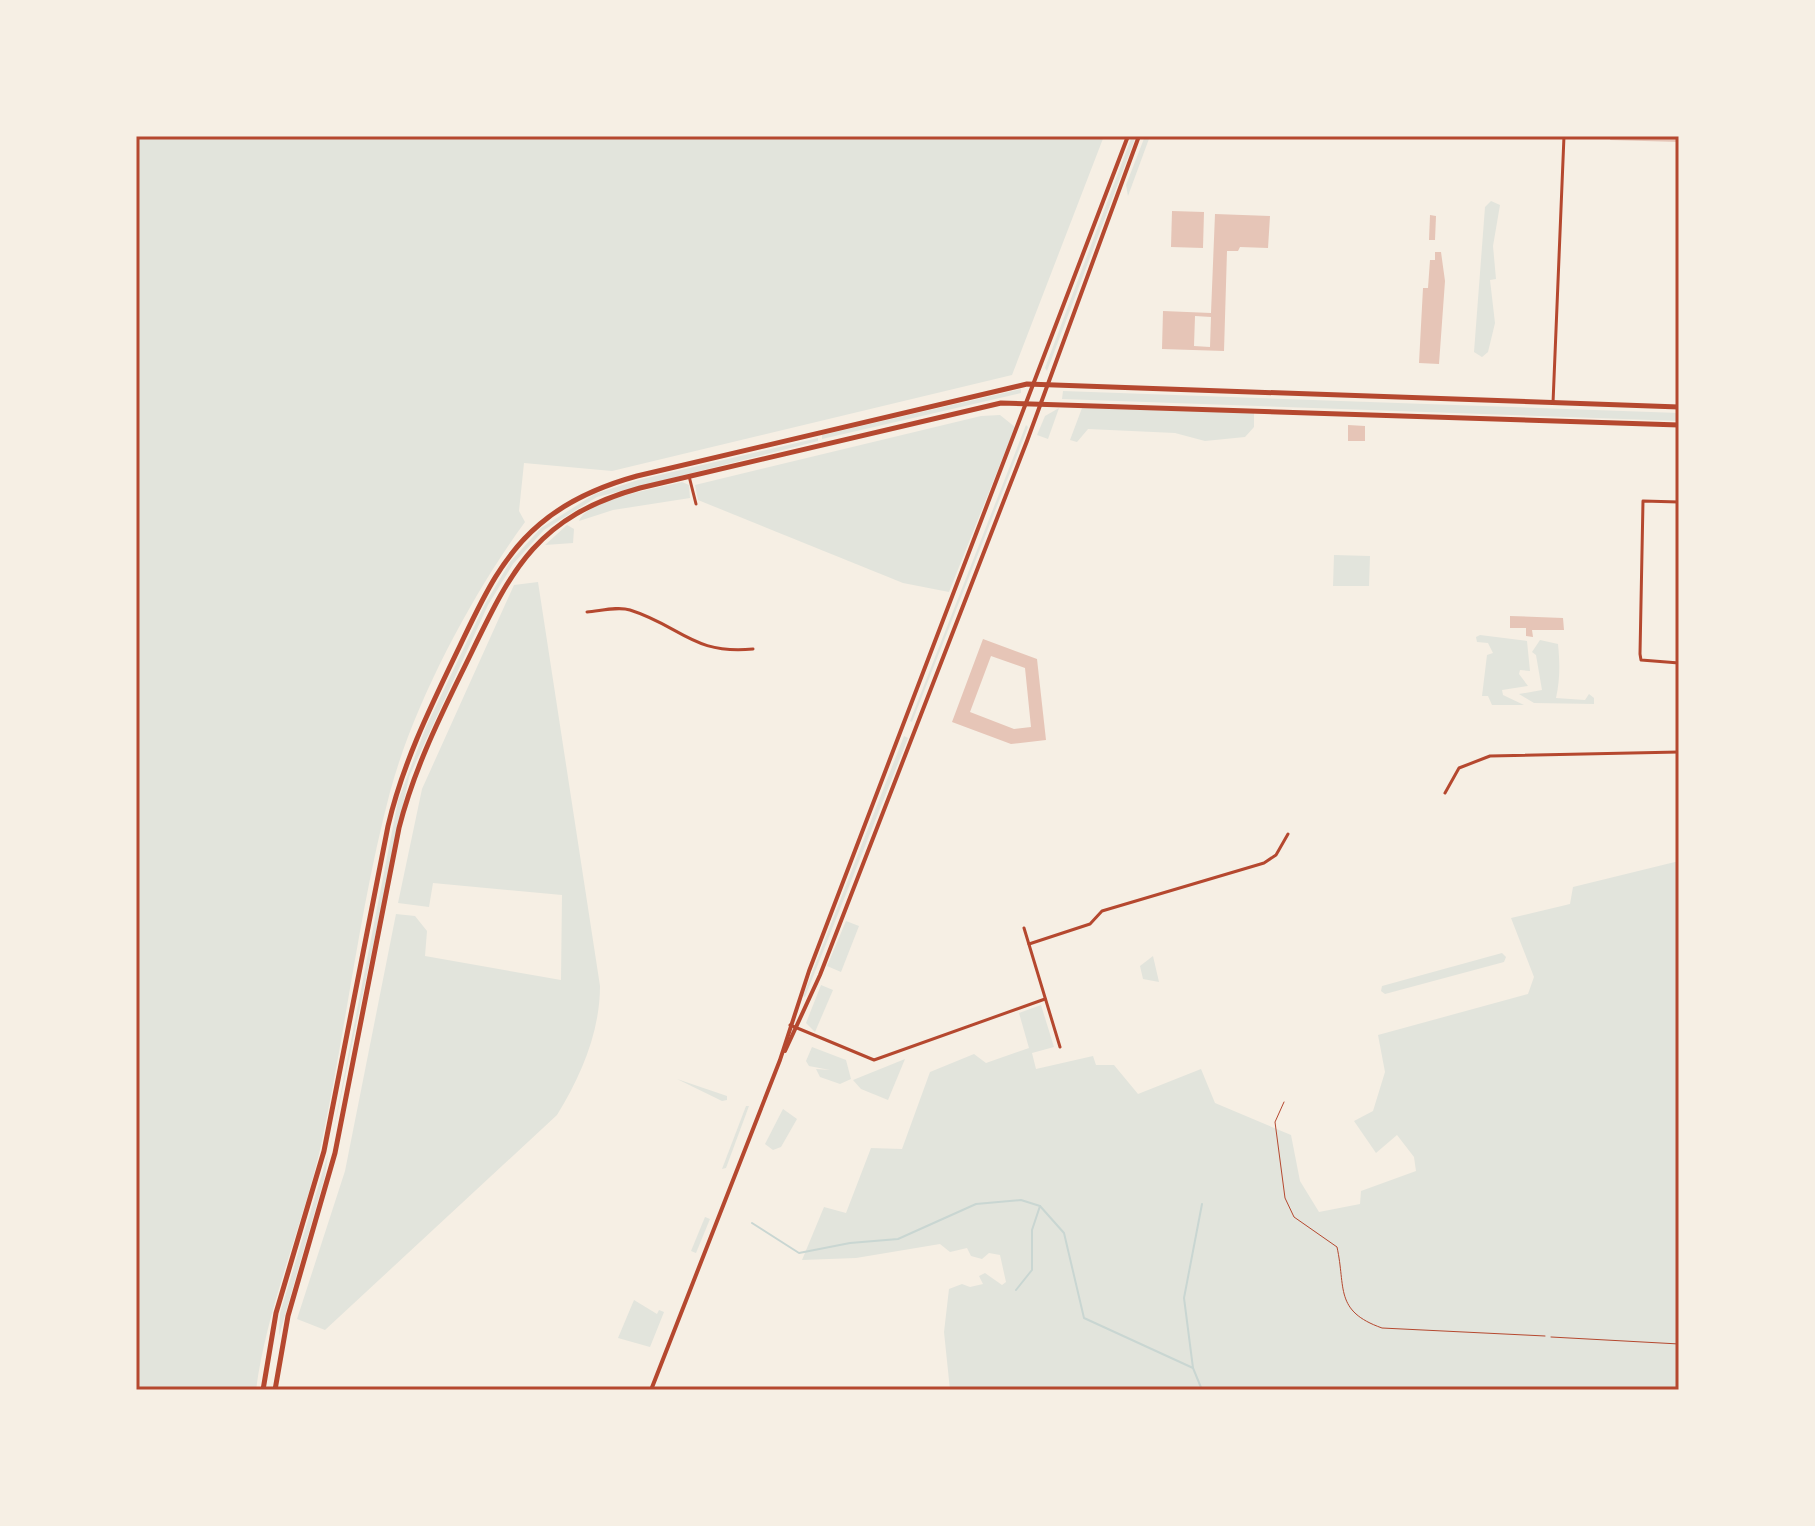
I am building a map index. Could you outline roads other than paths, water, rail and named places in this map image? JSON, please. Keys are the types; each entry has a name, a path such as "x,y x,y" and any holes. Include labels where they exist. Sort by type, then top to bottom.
{"main road":[{"path":"651,1390 780,1060 790,1025 1128,136"},
{"path":"780,1060 797,1028 1048,385 1139,136"},
{"path":"263,1390 276,1313 324,1151 398,787 435,698 487,591 507,560 538,525 593,490 818,431 1035,384 1679,407"},
{"path":"275,1390 288,1316 335,1153 405,803 428,742 492,608 516,567 561,523 598,501 689,476 988,405 1041,403 1679,425"},
{"path":"818,431 822,445"},
{"path":"324,1151 335,1153"}],"street":[{"path":"1553,403 1564,136"},
{"path":"689,476 696,504"},
{"path":"1679,502 1643,501 1640,654 1641,660 1647,662 1679,663"},
{"path":"587,612 627,609 697,645 732,651 753,649"},
{"path":"1445,793 1459,768 1490,756 1679,752"},
{"path":"1029,944 1090,924 1102,911 1270,860 1288,834"},
{"path":"1024,928 1060,1047"},
{"path":"790,1025 874,1060 1045,999"}],"lane":[{"path":"1551,1337 1679,1344"}],"waterway":[{"path":"752,1223 799,1253 850,1243 898,1239 976,1204 1021,1200 1040,1206 1064,1233 1084,1318 1193,1368 1202,1390"},
{"path":"1193,1368 1184,1298 1202,1204"},
{"path":"1016,1290 1032,1270 1032,1230 1040,1206"}]}
